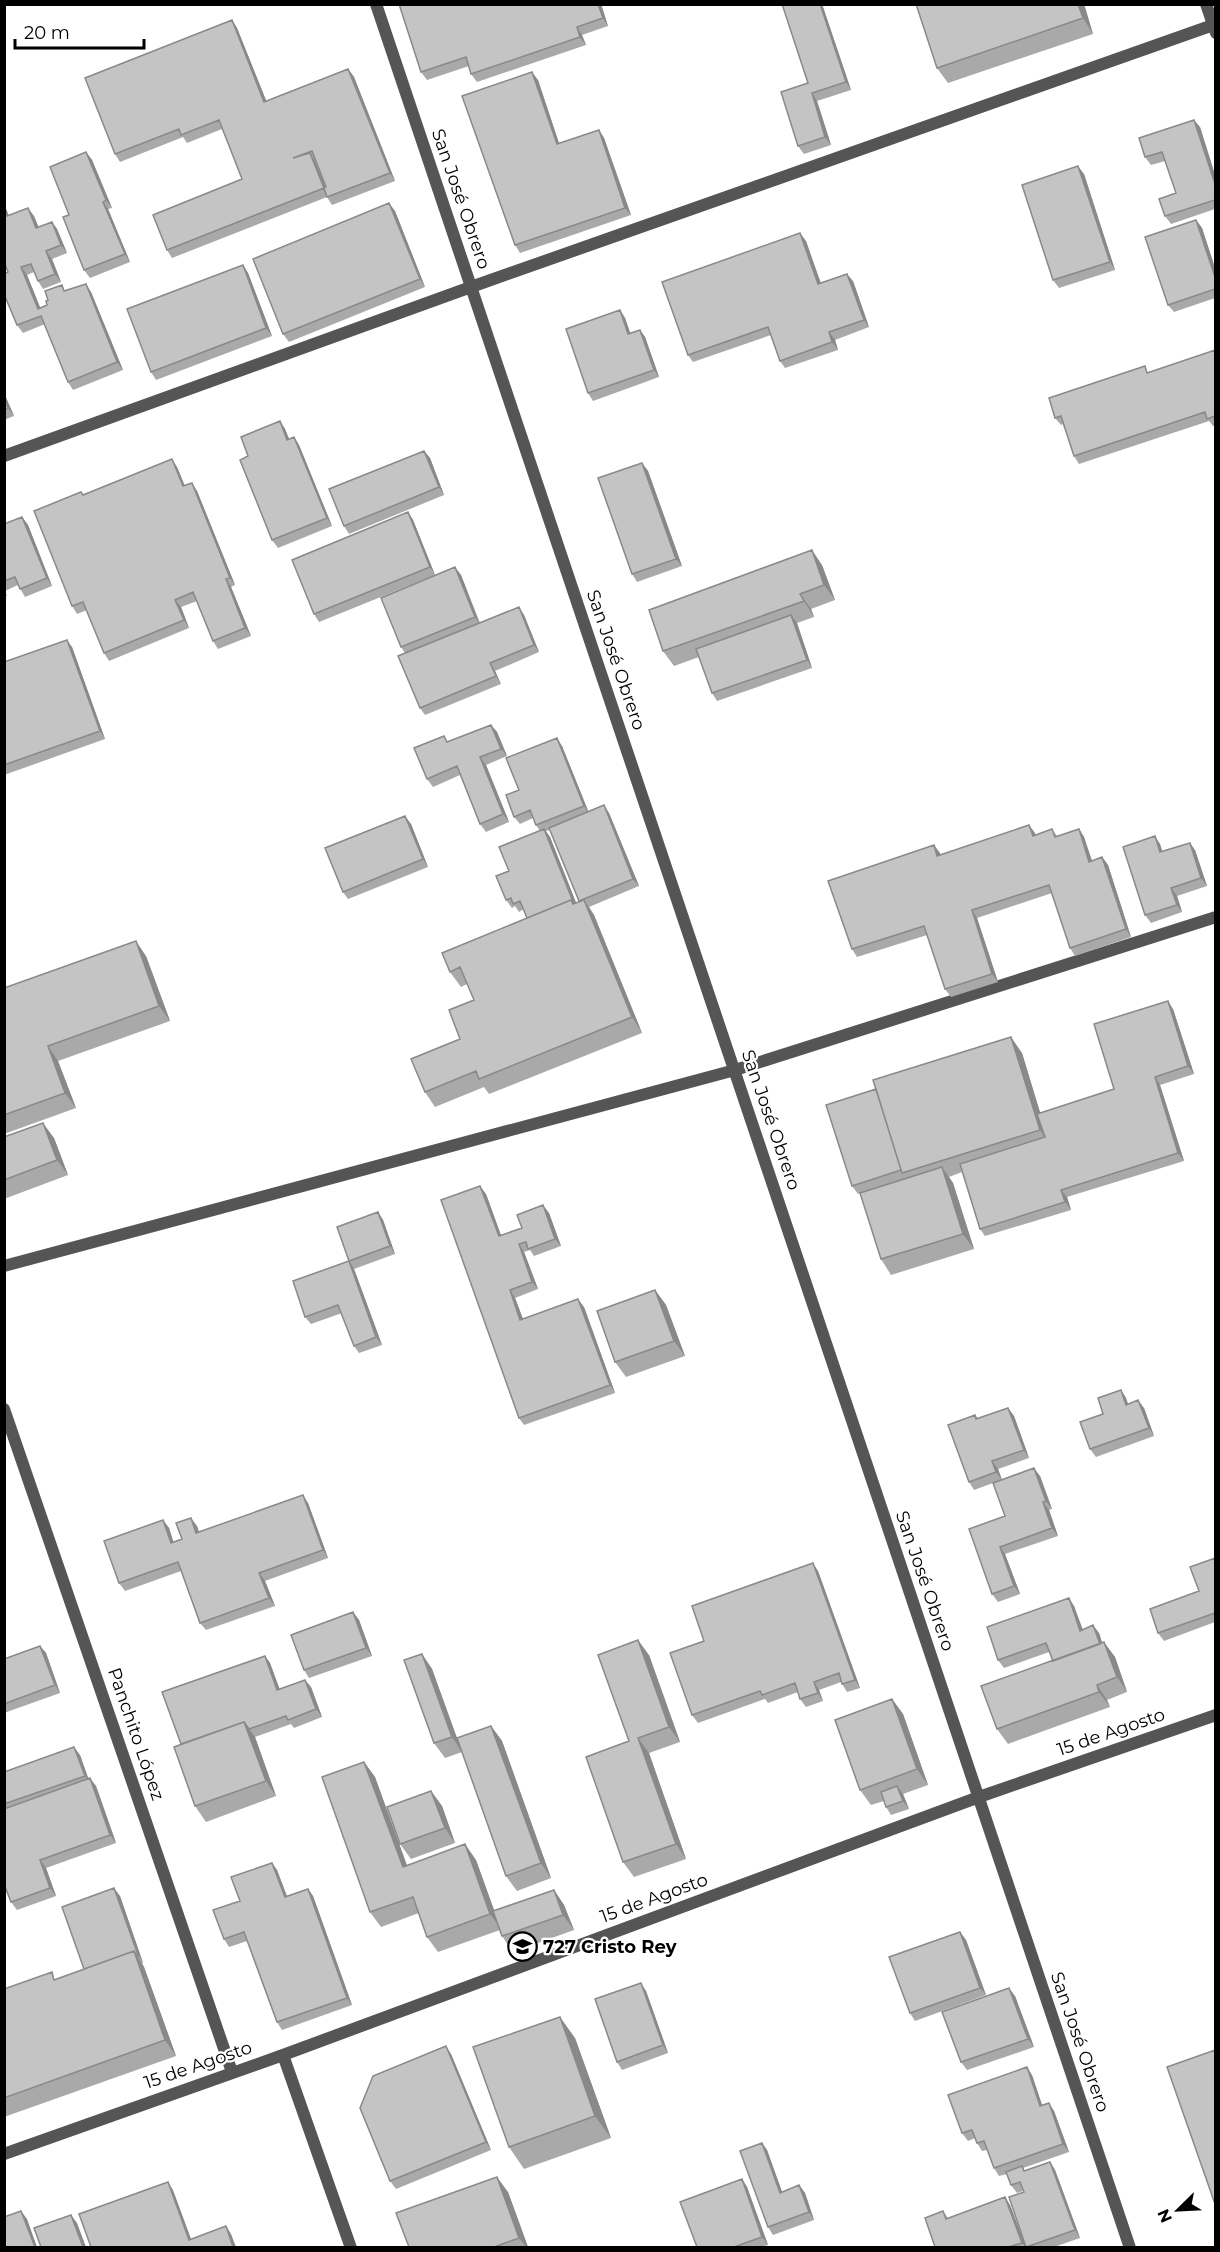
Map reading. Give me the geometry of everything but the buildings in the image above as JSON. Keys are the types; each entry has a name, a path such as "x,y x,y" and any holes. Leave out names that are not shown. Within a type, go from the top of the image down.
{"street":[{"name":"San José Obrero","path":"376,4 1130,2247"},
{"path":"4,456 471,286 1215,27 1206,4"},
{"path":"4,1266 735,1070 1215,917"},
{"name":"Panchito López","path":"4,1408 232,2072"},
{"name":"15 de Agosto","path":"4,2154 283,2055 979,1797 1215,1715"},
{"path":"283,2055 351,2247"}],"place":[{"name":"727 Cristo Rey","path":"522,1947"}]}
